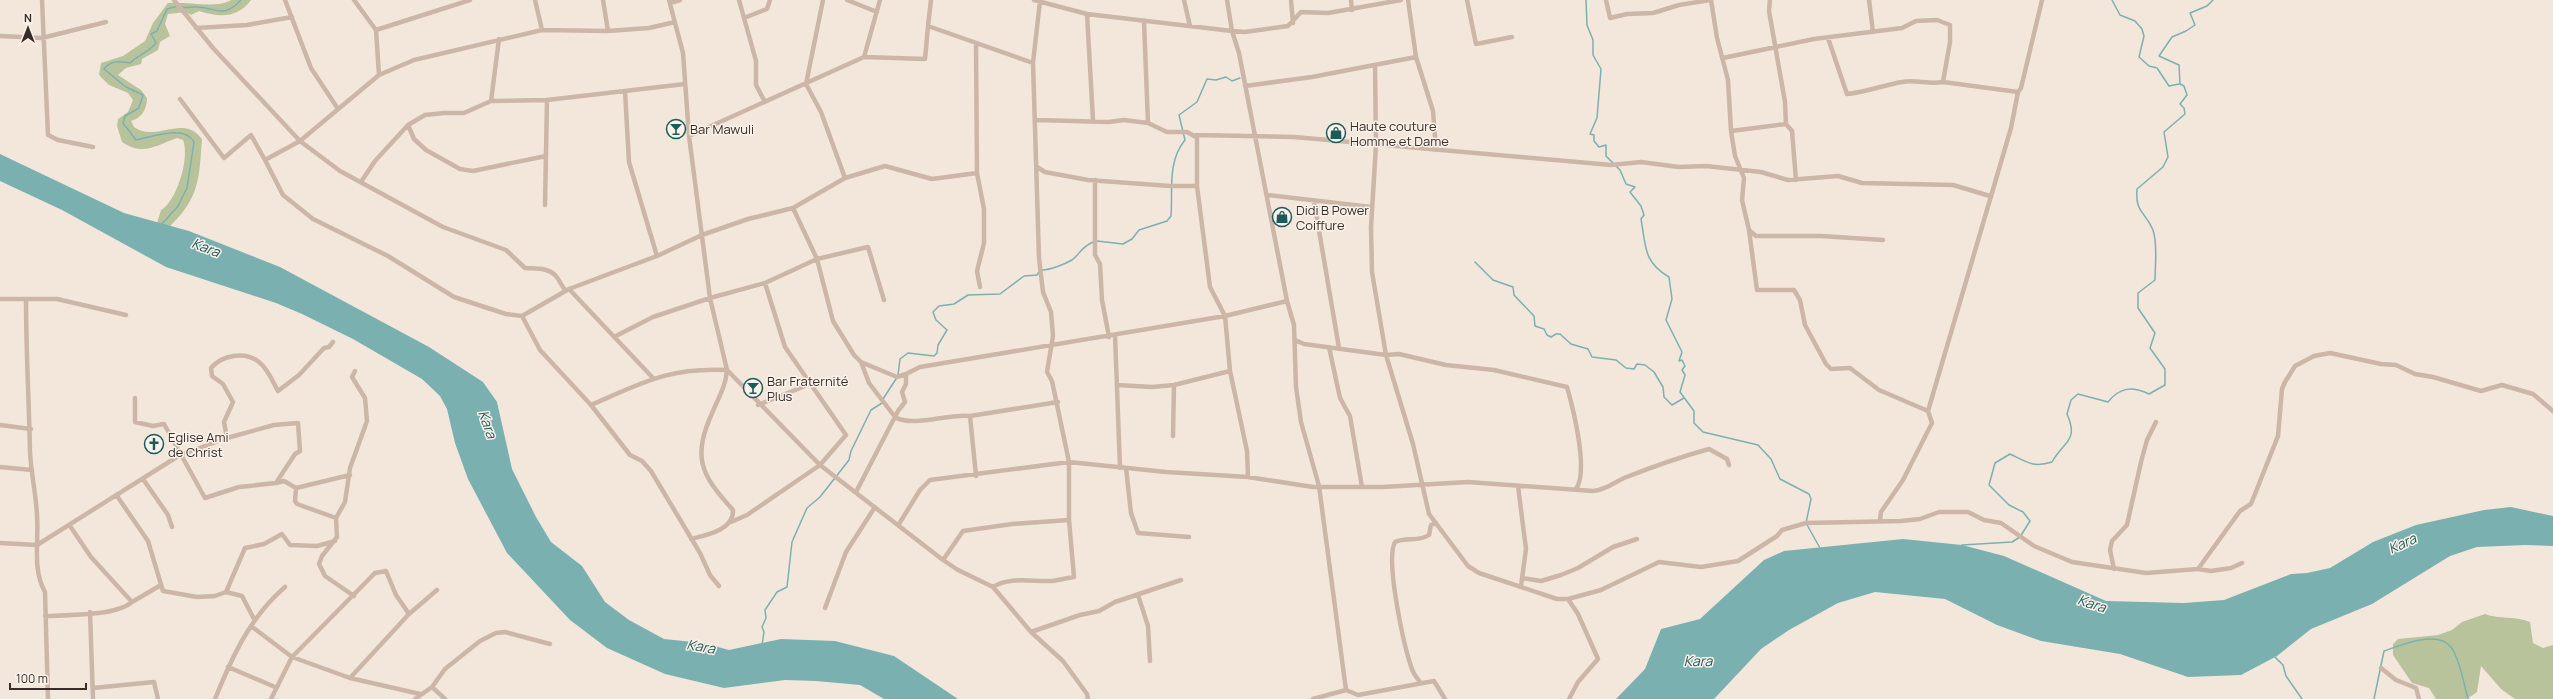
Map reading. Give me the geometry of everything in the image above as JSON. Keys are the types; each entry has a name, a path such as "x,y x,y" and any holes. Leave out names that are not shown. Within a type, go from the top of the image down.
{"street":[{"path":"42,0 42,38 48,135 58,140 93,147"},
{"path":"174,0 196,28 300,141 340,172 443,227 506,250 525,268 546,269 556,276 561,286 568,290 653,378"},
{"path":"285,0 311,68 338,109"},
{"path":"354,0 376,30 379,75"},
{"path":"376,30 470,0"},
{"path":"535,0 542,30"},
{"path":"603,0 608,31"},
{"path":"680,0 669,2 683,54 689,136 710,298 727,370 726,382 712,412 700,448 704,473 733,510 731,522"},
{"path":"740,0 756,61 756,85 765,102"},
{"path":"744,18 767,9 770,0"},
{"path":"823,0 806,84 821,112 845,178"},
{"path":"847,0 877,12"},
{"path":"864,57 880,0"},
{"path":"689,136 806,84 848,62 864,57 925,59 931,0"},
{"path":"993,587 1005,582 1030,579 1051,581 1074,577 1069,520 1069,462 1058,402 1052,380 1047,372 1052,346 1050,312 1043,292 1040,258 1033,63 1036,0 1087,14 1144,22 1232,31 1266,30 1288,26 1293,23 1301,12 1328,13 1402,0"},
{"path":"1184,0 1190,26"},
{"path":"1227,0 1232,31 1239,53 1287,301 1294,325 1296,387 1302,422 1319,486 1346,690"},
{"path":"1291,0 1293,23"},
{"path":"1351,0 1352,10"},
{"path":"1408,0 1416,57 1433,111 1436,150"},
{"path":"1467,0 1476,44 1512,37"},
{"path":"1606,0 1610,18 1627,14 1653,13 1679,5 1710,0 1717,38 1728,80 1731,132 1735,156 1744,178 1742,200 1749,230 1757,290 1794,290 1800,300 1805,325 1826,364 1831,369 1850,368 1879,390 1928,411"},
{"path":"1770,0 1769,10 1774,48 1785,102 1786,124 1792,132 1796,180"},
{"path":"1869,0 1873,32"},
{"path":"1880,520 1881,512 1903,480 1932,423 1928,411 2011,128 2018,92 2021,88 2042,0"},
{"path":"1087,14 1093,120"},
{"path":"196,28 247,25 292,17"},
{"path":"1723,58 1828,38 1902,28 1916,20 1937,20 1950,25 1950,42 1943,82"},
{"path":"0,36 42,38 106,22"},
{"path":"265,160 300,141 379,75 414,60 542,30 608,31 649,28 675,22"},
{"path":"1144,22 1148,123"},
{"path":"928,26 1033,63"},
{"path":"1828,38 1848,94 1862,93 1904,81 1931,85 1943,82 2018,92"},
{"path":"491,101 499,39"},
{"path":"976,43 977,173 984,209 984,243 977,271 980,288"},
{"path":"1245,86 1312,77 1416,57"},
{"path":"1375,65 1376,145 1371,207 1372,272 1386,355 1414,444 1426,505 1436,523 1468,566 1491,578 1557,599 1568,599 1601,590 1659,562 1701,567 1738,561 1788,526 1806,523 1920,519 1947,511 1968,512 1984,520 2001,523 2034,546 2072,562 2146,574 2198,569 2211,571 2231,568 2242,563"},
{"path":"361,182 375,161 408,125 425,116 444,112 464,113 491,101 547,100 685,84"},
{"path":"625,91 629,162 657,256"},
{"path":"180,99 224,158 251,135 283,195 313,219 388,256 454,297 506,314 522,316 568,290 657,256 702,235 748,219 793,208 845,178 885,166 932,179 977,173"},
{"path":"545,205 547,100"},
{"path":"1036,120 1093,120 1148,123 1167,132 1187,132 1194,136 1255,136 1611,165 1641,162 1679,167 1706,166 1740,170 1796,180 1838,176 1862,183 1948,185 1990,196"},
{"path":"1731,132 1786,124"},
{"path":"408,125 414,139 426,150 460,169 473,171 546,156"},
{"path":"1197,135 1197,186 1210,287 1225,316 1230,371 1246,451 1248,477"},
{"path":"1037,167 1045,172 1095,180 1170,186 1197,186"},
{"path":"1095,180 1095,255 1100,264 1102,300 1109,337"},
{"path":"1267,195 1371,207"},
{"path":"1314,201 1339,348"},
{"path":"793,208 817,259 833,321 854,355 861,362 897,377 934,363 1115,336 1225,316 1287,301"},
{"path":"1749,230 1756,236 1815,236 1883,240"},
{"path":"614,337 653,317 710,298 764,283 817,259 868,247 884,300"},
{"path":"691,539 708,535 747,515 820,465 846,435 785,347 764,283"},
{"path":"0,299 57,299 126,316"},
{"path":"26,300 26,362 31,428 32,470 37,515 36,558 41,585 45,592 48,699"},
{"path":"522,316 540,350 591,405 630,455 642,461 651,471 691,539 710,575 719,586"},
{"path":"1115,336 1120,468"},
{"path":"1295,340 1304,344 1386,355 1399,354 1446,365 1494,370 1567,387 1577,432 1580,463 1579,484 1576,490"},
{"path":"227,438 224,422 232,402 223,384 212,376 211,368 216,362 227,356 242,357 259,362 278,391 298,375 324,348 329,347 333,342"},
{"path":"1329,347 1340,398 1350,416 1362,486"},
{"path":"2198,569 2240,511 2251,504 2278,436 2282,389 2295,366 2314,356 2330,352 2381,364 2396,365 2415,374 2433,377 2481,391 2502,385 2533,394 2553,411"},
{"path":"861,362 869,383 895,417 899,420 922,420 960,414 970,416 1058,402"},
{"path":"591,405 653,378 691,369 727,370 758,405 832,476 899,524 943,560 993,587 1031,632 1063,661 1087,694 1088,699"},
{"path":"354,596 326,576 319,564 325,551 336,541 336,518 345,502 350,468 367,421 365,398 352,377 355,371"},
{"path":"1117,385 1152,387 1174,385 1230,371"},
{"path":"856,492 895,417 905,402 902,392 906,384 906,374"},
{"path":"758,405 810,384"},
{"path":"1173,436 1174,385"},
{"path":"135,398 135,422 153,426 164,424 205,498 239,487 284,481 296,488 350,475"},
{"path":"970,416 976,476"},
{"path":"2114,569 2110,550 2112,541 2127,526 2145,447 2156,422"},
{"path":"0,543 37,544 70,526 180,455 227,438 274,425 298,423 300,451 295,454 276,482"},
{"path":"0,425 31,428"},
{"path":"899,524 920,490 930,480 976,476 1069,462 1120,468 1248,477 1301,486 1362,486 1468,482 1603,491 1622,479 1709,449 1727,459 1729,465"},
{"path":"0,467 32,470"},
{"path":"1126,468 1131,513 1138,533 1189,538"},
{"path":"143,479 168,515 172,528"},
{"path":"1518,486 1526,549 1520,586"},
{"path":"296,488 295,501 297,504 336,518"},
{"path":"117,496 148,541 163,591 197,597 215,596 226,592 242,596 254,619"},
{"path":"825,608 846,552 875,507"},
{"path":"943,560 963,531 1012,524 1069,520"},
{"path":"1420,682 1412,670 1400,617 1392,567 1392,552 1395,542 1407,539 1424,539 1429,535 1431,525 1436,523"},
{"path":"70,526 91,557 132,602"},
{"path":"226,592 245,548 264,544 282,534 290,544 317,546 336,541"},
{"path":"1522,578 1541,581 1561,575 1578,568 1613,547 1637,539"},
{"path":"271,699 292,657 321,625 338,613 375,573 386,571 396,595 409,614"},
{"path":"1031,632 1080,615 1099,611 1115,602 1181,580"},
{"path":"45,616 107,612 125,608 132,602 161,585"},
{"path":"215,699 241,638 251,626 254,619 285,587"},
{"path":"350,678 409,614 437,590"},
{"path":"1138,595 1148,626 1150,661"},
{"path":"1568,599 1578,614 1598,659 1578,682 1570,699"},
{"path":"90,612 93,699"},
{"path":"251,626 292,657 350,678 420,694"},
{"path":"415,699 420,694 432,687 445,669 480,641 496,633 505,632 550,644"},
{"path":"228,667 276,687"},
{"path":"2381,668 2396,680 2416,688 2419,699"},
{"path":"1313,699 1346,690 1358,697 1420,682 1434,681 1445,699"},
{"path":"93,688 154,682 158,699"},
{"path":"432,687 445,699"}],"green space":[{"path":"231,0 251,0 240,11 227,15 199,11 191,15 186,12 168,14 165,24 170,36 160,42 158,50 142,59 141,64 126,68 118,75 141,90 147,98 146,106 141,115 135,120 131,121 134,127 142,131 151,132 186,128 195,132 202,139 200,165 196,187 187,206 169,227 157,223 161,210 172,198 181,178 185,157 183,140 177,138 143,149 129,146 122,142 117,126 118,119 128,112 133,100 128,93 109,85 99,75 101,63 123,56 145,41 153,23 168,3 218,4"},
{"path":"2485,614 2530,622 2533,643 2543,648 2553,645 2553,699 2515,699 2501,689 2481,666 2477,692 2467,699 2436,699 2429,688 2412,683 2393,655 2393,644 2398,639 2438,635 2452,630 2462,622"}],"water":[{"name":"Kara","path":"0,154 124,213 189,231 280,267 429,347 483,382 497,402 512,469 536,517 551,542 582,566 605,602 629,620 664,639 703,643 729,650 781,639 835,641 894,656 958,699 884,699 860,685 816,681 785,680 724,688 665,674 607,648 570,620 507,553 468,479 455,443 447,409 440,396 422,379 353,339 302,314 276,303 166,267 62,210 0,181"},
{"name":"Kara","path":"2511,507 2553,516 2553,546 2525,545 2477,547 2450,556 2372,604 2311,629 2277,656 2241,675 2188,677 2120,654 2041,641 1997,625 1945,599 1875,592 1838,603 1789,630 1761,649 1714,699 1616,699 1645,669 1661,629 1700,619 1764,560 1784,551 1903,539 1962,545 2004,556 2106,601 2184,603 2224,600 2291,574 2307,573 2330,568 2373,542 2416,525 2484,510"}],"waterway":[{"path":"182,7 196,7 224,11 235,6 241,0"},
{"path":"1586,0 1587,25 1593,40 1593,55 1601,69 1597,118 1590,134 1594,135 1594,141 1599,147 1606,145 1606,156 1620,170 1626,184 1635,187 1630,192 1641,206 1644,215 1641,219 1647,252 1654,265 1669,277 1672,299 1666,320 1682,352 1679,361 1682,360 1685,366 1682,370 1685,375 1680,392 1694,411 1694,423 1703,432 1758,445 1771,459 1780,479 1809,494 1811,499 1806,523 1820,548"},
{"path":"2112,0 2120,15 2135,21 2142,29 2144,36 2139,57 2149,66 2157,68 2169,86 2179,84"},
{"path":"1962,545 2012,542 2020,537 2030,521 2023,512 2009,505 1989,485 1995,463 2010,454 2026,462 2035,464 2052,462 2071,436 2070,423 2067,414 2071,400 2078,394 2108,402 2117,393 2127,389 2143,391 2149,394 2165,385 2165,369 2150,348 2155,333 2138,308 2138,293 2155,280 2156,248 2153,230 2139,208 2137,189 2163,167 2168,157 2164,132 2185,114 2184,108 2180,104 2187,95 2184,86 2180,84 2179,65 2159,56 2172,37 2195,25 2190,13 2207,6 2213,0"},
{"path":"161,225 178,206 187,188 194,142 190,137 176,133 168,133 136,140 123,123 125,116 139,108 143,95 126,87 104,69 109,64 116,62 130,63 150,49 156,43 151,34 157,31 167,9 178,6"},
{"path":"1097,241 1123,244 1132,239 1139,230 1167,221 1171,216 1173,167 1179,149 1185,140 1179,115 1197,102 1207,79 1216,80 1226,77 1232,81 1240,78"},
{"path":"1042,270 1049,269 1072,260 1085,246 1093,242"},
{"path":"1475,262 1493,280 1513,287 1514,295 1534,316 1535,326 1544,329 1547,335 1551,337 1556,334 1560,334 1571,344 1588,349 1592,357 1616,360 1626,368 1634,369 1637,364 1645,365 1654,372 1663,387 1664,397 1672,405 1684,398"},
{"path":"898,375 900,359 908,353 934,356 937,353 938,345 947,330 936,320 933,312 939,306 954,304 968,295 1000,294 1024,276 1037,275 1039,272"},
{"path":"883,399 896,379"},
{"path":"762,645 764,632 762,627 766,618 765,610 777,592 787,587 792,542 807,508 820,497 849,460 851,451 871,410 882,403"},
{"path":"2374,699 2384,651 2411,642 2431,639 2441,640 2454,652 2468,699"},
{"path":"2274,656 2283,665 2286,676 2302,699"}],"place":[{"name":"Bar Mawuli","path":"676,129"},
{"name":"Haute couture Homme et Dame","path":"1336,133"},
{"name":"Didi B Power Coiffure","path":"1282,217"},
{"name":"Bar Fraternité Plus","path":"753,388"},
{"name":"Eglise Ami de Christ","path":"154,444"}]}
